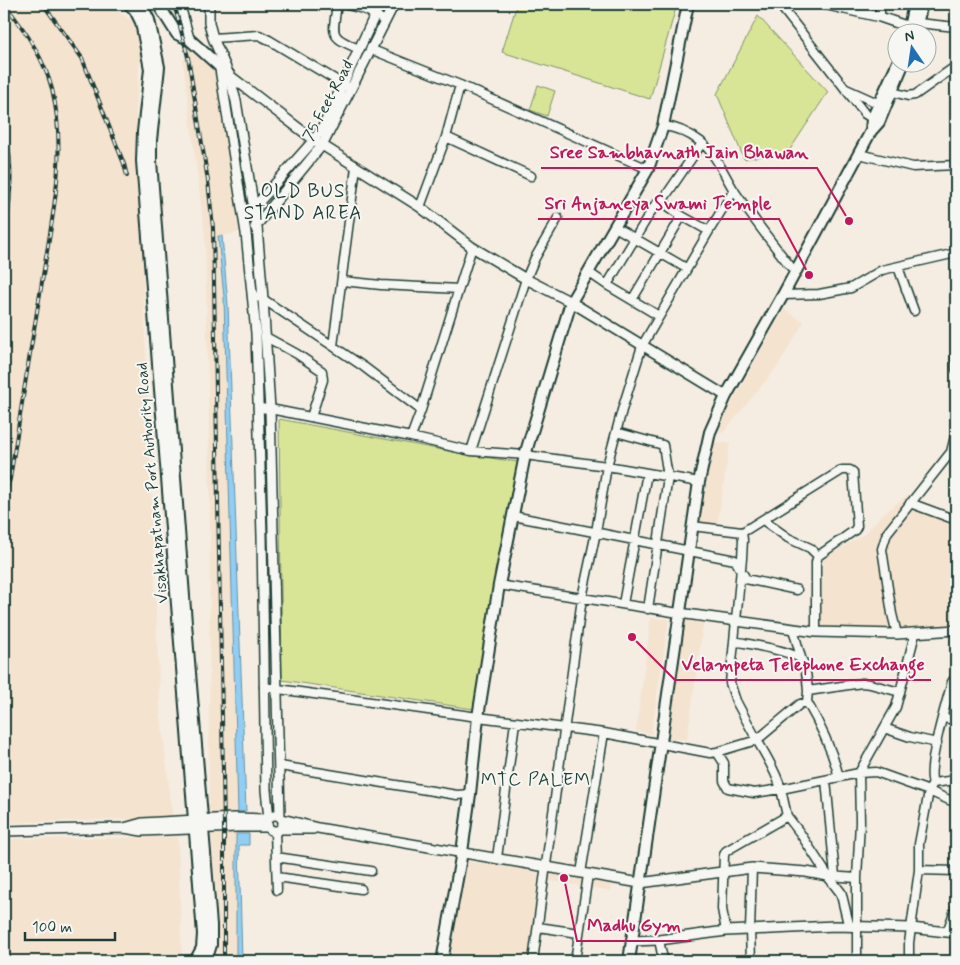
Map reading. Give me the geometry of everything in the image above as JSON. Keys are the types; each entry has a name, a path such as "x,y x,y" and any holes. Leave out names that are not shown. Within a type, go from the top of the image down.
{"main road":[{"name":"Visakhapatnam Port Authority Road","path":"129,4 135,10 141,22 150,69 143,132 142,161 181,667 212,936 206,961"},
{"name":"Visakhapatnam Port Authority Road","path":"141,4 149,20 159,67 151,140 151,161 188,649 199,825 203,934 202,948 195,961"},
{"path":"158,4 177,34 190,40 224,68"},
{"path":"442,961 462,852 478,718 499,585 524,455 571,302 648,169 663,126 688,4"},
{"path":"913,22 914,4"},
{"path":"915,22 922,4"},
{"path":"629,961 692,526 710,432 726,396 860,154 883,105 895,72"},
{"path":"883,105 893,92 900,72"}],"street":[{"path":"180,4 190,40"},
{"path":"209,4 213,38 236,101 254,209 266,337 270,408 280,766 275,823 277,890"},
{"path":"337,4 334,29 336,37 359,49"},
{"path":"343,4 361,8 375,14 385,22"},
{"name":"75 Feet Road","path":"246,234 256,226 323,144 347,87 359,49 380,4"},
{"name":"75 Feet Road","path":"243,217 254,209 314,140 370,49 394,4"},
{"path":"779,4 865,114 876,121"},
{"path":"823,4 880,17 893,22"},
{"path":"880,4 880,17"},
{"path":"938,28 956,27"},
{"path":"213,38 258,35 347,87"},
{"path":"370,49 460,85 648,169"},
{"path":"893,92 908,96 915,95 956,66"},
{"path":"224,68 246,234 256,334 266,790 275,823"},
{"path":"224,68 314,140 420,207 472,247 526,280 571,302 726,396"},
{"path":"420,207 446,137 460,85"},
{"path":"844,88 883,105"},
{"path":"663,126 674,127 702,142 717,159 734,190 762,230 795,272"},
{"path":"446,137 531,176"},
{"path":"607,285 655,205 661,201 702,142"},
{"path":"860,154 913,167 956,165"},
{"path":"333,346 356,166"},
{"path":"533,961 582,598 607,466 642,346 686,268 734,190"},
{"path":"661,201 709,232"},
{"path":"632,300 682,216"},
{"path":"471,451 526,280 535,258 558,218"},
{"path":"616,226 686,268"},
{"path":"411,437 472,247"},
{"path":"783,295 818,294 851,288 876,272 956,253"},
{"path":"898,266 914,311"},
{"path":"588,272 659,316"},
{"path":"342,281 382,286 459,289"},
{"path":"252,295 263,299 364,366 421,410"},
{"path":"266,337 297,354 322,371 323,380 311,417"},
{"path":"956,357 956,369"},
{"path":"258,408 270,408 471,451 524,455 607,466 699,482"},
{"path":"616,432 664,446 668,477 648,609"},
{"path":"898,634 892,614 882,549 887,533 951,452 956,432"},
{"path":"692,526 742,532 842,470 853,472 858,526 818,556 816,562 816,632"},
{"path":"623,604 647,473"},
{"path":"910,503 956,520"},
{"path":"512,516 735,560 746,579 797,590"},
{"path":"763,520 788,538 810,548 818,556"},
{"path":"742,532 743,540 731,688 736,701 778,777 787,816 831,876 844,899 853,926 858,961"},
{"path":"499,585 648,609 816,632 915,634 956,630"},
{"path":"793,629 808,691 807,702 825,734 835,759 839,777"},
{"path":"853,926 860,822 859,773 896,707 915,634"},
{"path":"734,642 764,646 802,660"},
{"path":"909,961 909,943 919,870 919,844 931,787 931,774 937,743 952,682 956,677"},
{"path":"808,691 862,683 900,692"},
{"path":"264,687 478,718 604,733 710,752 717,752 757,740 800,704 807,702"},
{"path":"943,718 956,720"},
{"path":"497,858 515,722"},
{"path":"884,728 910,737 937,743"},
{"path":"575,961 584,874 604,733"},
{"path":"717,752 724,764 724,781 728,788 754,793 859,773 876,772 931,787 956,803"},
{"path":"280,766 456,795 470,794"},
{"path":"826,780 831,876"},
{"path":"931,787 956,780"},
{"path":"726,931 722,909 724,855 726,851 787,816"},
{"path":"4,831 124,828 142,831 199,825 275,823 308,830 318,828 640,883 752,868 857,878"},
{"path":"276,857 371,871"},
{"path":"751,961 752,868"},
{"path":"919,870 956,871"},
{"path":"277,876 361,889"},
{"path":"631,941 660,940 726,931 853,926 911,928 952,933 956,907"},
{"path":"538,928 579,933"},
{"path":"660,940 665,961"}],"shaded area":[{"path":"4,4 107,4 135,23 141,49 136,106 160,709 173,818 4,823"},
{"path":"189,48 208,63 217,74 240,232 218,237 224,298 238,811 246,811 249,834 236,834 236,961 219,961 217,897 209,809 210,490 205,236 183,61"},
{"path":"784,309 804,322 777,367 724,432 719,433 724,417"},
{"path":"713,442 730,443 717,527 700,526"},
{"path":"908,495 915,510 956,526 956,625 890,629 820,627 823,559 866,533 880,516"},
{"path":"683,617 704,618 687,740 666,737"},
{"path":"651,618 669,619 651,734 636,731"},
{"path":"178,837 182,961 4,961 4,839"},
{"path":"466,861 526,869 538,874 528,961 450,961"},
{"path":"547,872 612,883 611,891 546,880"}],"green space":[{"path":"517,4 677,4 650,99 502,52"},
{"path":"758,16 828,92 789,151 744,159 717,94"},
{"path":"538,85 555,91 547,116 530,110"},
{"path":"279,419 469,455 518,462 473,709 282,680"}],"water":[{"path":"218,236 222,236 228,305 246,811 238,812 224,298"},
{"path":"236,834 249,834 249,845 239,845 242,961 236,961"}],"railway":[{"path":"4,4 19,23 39,55 52,89 57,114 58,164 53,214 10,479 4,497"},
{"path":"43,4 82,58 127,176"},
{"path":"174,4 188,57 208,181 213,228 224,827 224,961"},
{"path":"4,127 10,170 10,199 4,243"}],"place":[{"name":"Sree Sambhavnath Jain Bhawan","path":"849,221"},
{"name":"Sri Anjaneya Swami Temple","path":"809,275"},
{"name":"Velampeta Telephone Exchange","path":"632,637"},
{"name":"Madhu Gym","path":"564,878"}],"district":[{"name":"OLD BUS STAND AREA","path":"303,201"},
{"name":"MTC PALEM","path":"536,779"}]}
